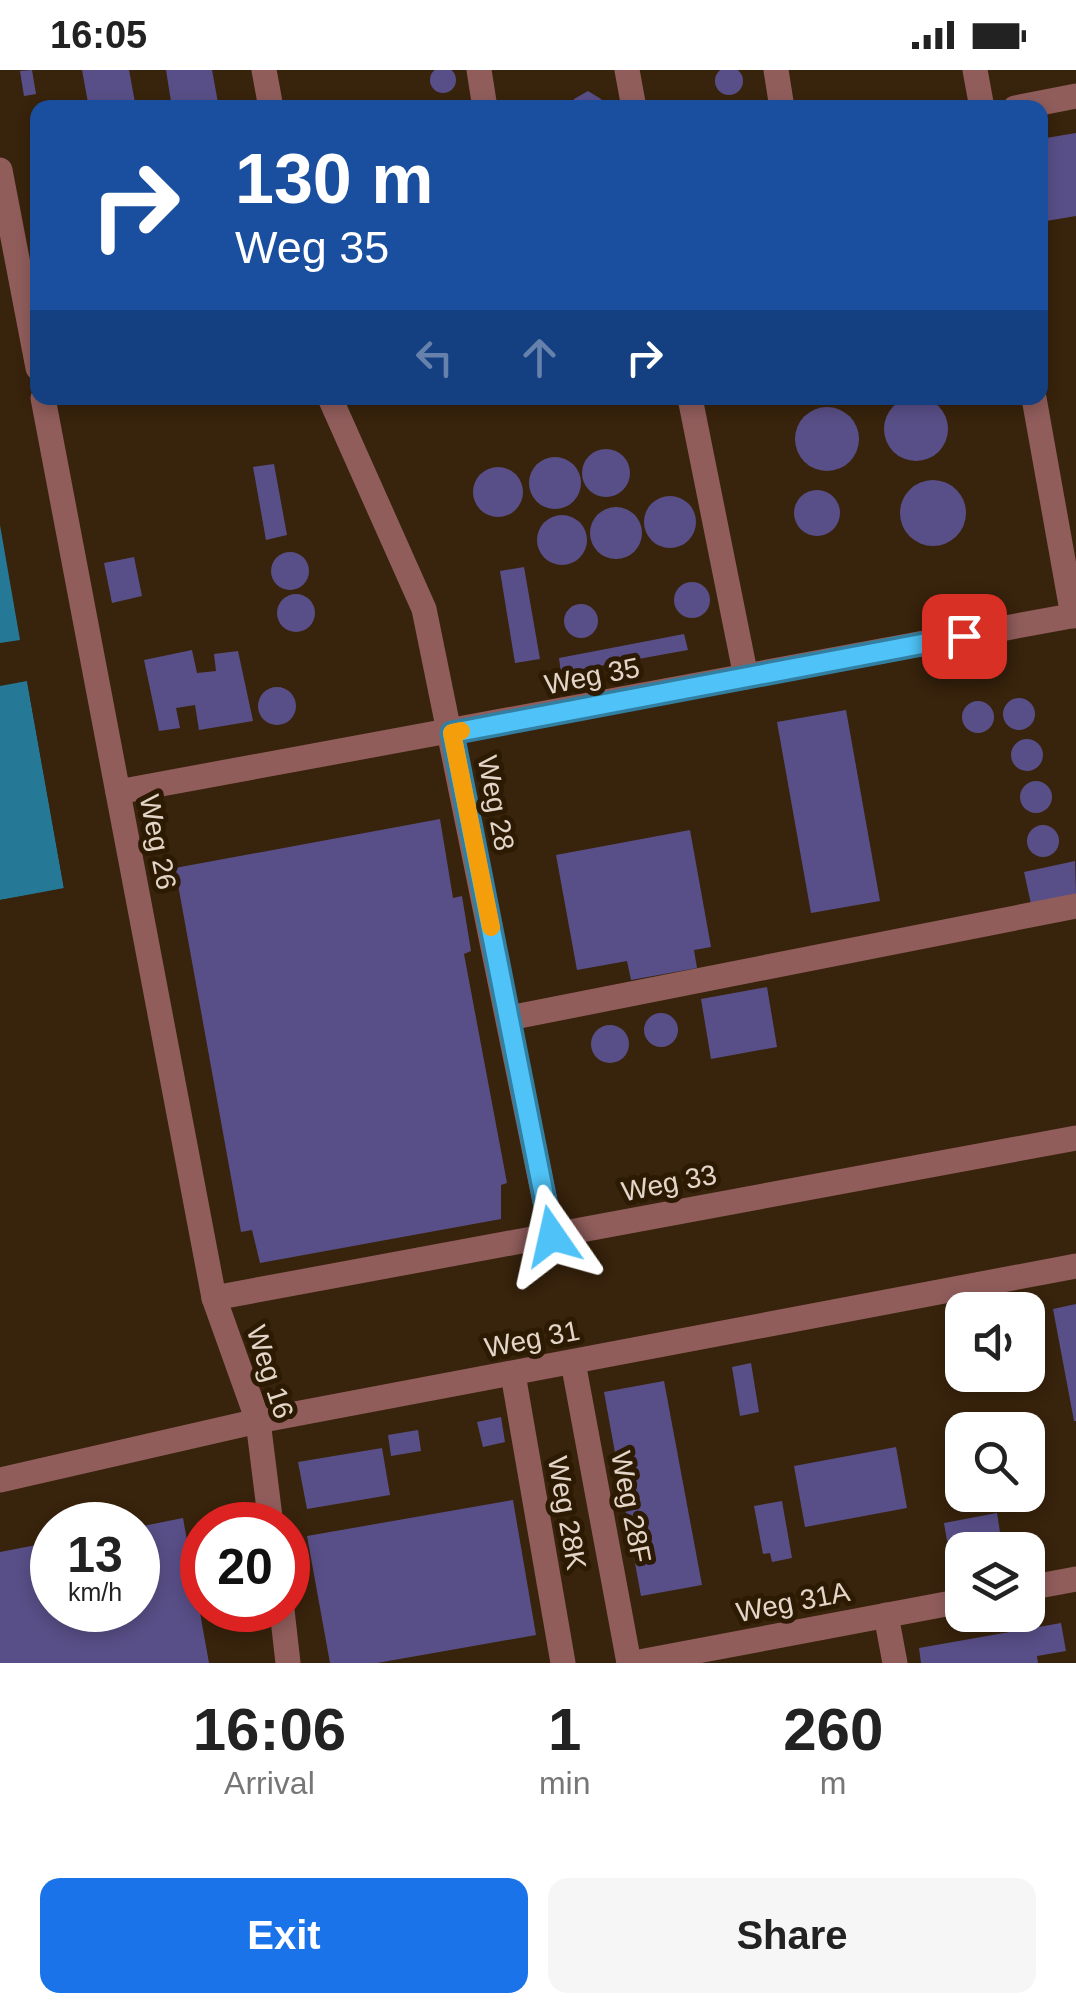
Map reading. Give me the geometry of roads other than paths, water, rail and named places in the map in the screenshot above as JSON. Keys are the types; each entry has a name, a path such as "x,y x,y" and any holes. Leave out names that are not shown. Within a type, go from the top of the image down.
{"lane":[{"path":"264,70 269,100"},
{"path":"478,70 484,100"},
{"path":"628,70 633,100"},
{"path":"776,70 781,100"},
{"path":"975,70 981,100"},
{"path":"1048,102 1076,96"},
{"path":"0,170 30,290"},
{"name":"Weg 26","path":"44,405 214,1298"},
{"name":"Weg 28","path":"333,405 424,609 552,1236"},
{"path":"691,405 746,677"},
{"path":"1035,405 1074,616"},
{"name":"Weg 35","path":"118,792 1074,616"},
{"path":"509,1018 1076,906"},
{"name":"Weg 33","path":"214,1298 1076,1138"},
{"name":"Weg 31","path":"0,1480 258,1421 1076,1266"},
{"name":"Weg 16","path":"214,1298 258,1421 268,1502"},
{"name":"Weg 28F","path":"573,1362 632,1663"},
{"name":"Weg 28K","path":"512,1374 562,1663"},
{"path":"1045,1585 1076,1579"},
{"name":"Weg 31A","path":"632,1663 945,1603"},
{"path":"886,1615 895,1663"},
{"path":"284,1632 288,1663"}],"water":[{"path":"0,525 20,640 0,643"},
{"path":"27,681 64,889 0,900 0,686"}]}
